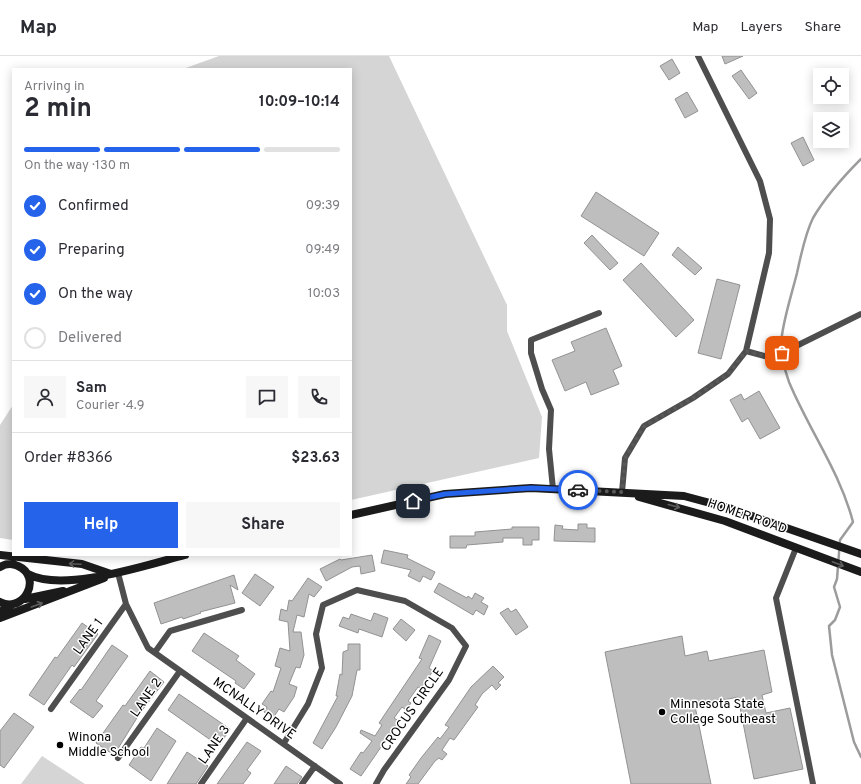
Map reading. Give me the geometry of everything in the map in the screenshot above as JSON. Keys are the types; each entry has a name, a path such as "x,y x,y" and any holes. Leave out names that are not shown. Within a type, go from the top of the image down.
{"street":[{"path":"622,492 625,458 644,426 693,398 728,374 746,351 769,253 770,219 760,181 698,56"},
{"path":"553,489 549,449 551,410 540,382 532,353 531,340 599,313"},
{"path":"746,351 772,358 861,314"},
{"name":"HOMER ROAD","path":"352,515 445,494 531,488 684,496 729,508 861,554"},
{"name":"HOMER ROAD","path":"622,492 726,521 861,572"},
{"path":"796,548 776,598 813,784"},
{"path":"0,555 82,564 115,574"},
{"path":"0,618 59,597 115,574 181,556"},
{"path":"0,561 20,567 28,574 43,580 54,581 115,574"},
{"path":"0,567 9,564"},
{"path":"25,599 30,587 28,574"},
{"path":"115,574 126,604"},
{"path":"0,612 25,599 84,586"},
{"name":"CROCUS CIRCLE","path":"284,743 308,704 322,668 316,634 323,605 357,590 405,601 452,628 466,646 449,680 384,770 376,784"},
{"path":"0,602 8,605 14,604"},
{"name":"MCNALLY DRIVE","path":"126,604 148,648 340,784"},
{"name":"LANE 1","path":"51,709 126,604"},
{"path":"155,652 170,630 242,610"},
{"name":"LANE 2","path":"118,758 180,670"},
{"name":"LANE 3","path":"201,784 247,718"},
{"path":"302,784 315,766"}],"shaded area":[{"path":"219,56 389,56 507,305 507,331 542,417 539,458 352,500 352,68 186,68"},
{"path":"12,407 12,540 0,538 0,425"},
{"path":"42,756 85,784 21,784"}],"building":[{"path":"722,56 743,56 725,64"},
{"path":"672,59 680,73 669,80 660,66"},
{"path":"741,70 757,93 749,99 732,76"},
{"path":"687,92 698,111 685,118 675,99"},
{"path":"803,137 814,160 803,166 791,143"},
{"path":"596,192 659,233 644,256 581,216"},
{"path":"592,235 618,263 610,270 584,243"},
{"path":"678,247 702,268 695,275 672,255"},
{"path":"641,263 694,320 676,337 623,280"},
{"path":"717,279 740,285 721,359 698,353"},
{"path":"606,328 622,366 613,370 619,384 591,395 586,382 565,391 552,360 575,351 571,342"},
{"path":"759,391 780,428 760,439 748,418 742,422 730,400 741,394 744,400"},
{"path":"578,524 587,524 587,528 595,528 595,542 554,541 555,525 563,526 562,529 578,530"},
{"path":"512,527 539,527 539,540 532,540 532,545 523,545 523,538 503,538 503,542 467,545 466,548 450,548 450,536 475,536 475,532 512,529"},
{"path":"384,550 408,555 407,558 435,572 431,580 423,576 420,582 408,576 411,570 381,563"},
{"path":"372,555 375,571 361,574 360,566 352,567 326,581 320,569 340,559"},
{"path":"255,574 274,587 260,606 242,593"},
{"path":"234,575 238,590 230,585 235,603 161,624 154,603"},
{"path":"308,578 322,587 314,597 309,594 304,617 297,615 293,632 301,632 304,655 300,668 296,667 289,684 297,687 294,697 284,712 279,709 273,718 264,712 267,707 262,704 271,691 273,692 281,668 275,666 280,648 290,651 288,622 279,620 281,609 287,611 289,600 292,601"},
{"path":"439,583 467,598 468,596 472,599 475,593 484,598 481,602 488,606 484,615 476,610 473,615 434,592"},
{"path":"508,608 511,612 516,609 528,627 516,635 500,613"},
{"path":"374,613 388,618 382,637 359,629 358,633 339,626 343,617 349,619 351,614 371,621"},
{"path":"401,619 415,630 406,641 393,629"},
{"path":"82,623 98,634 74,667 72,665 44,705 29,695 55,657 57,658"},
{"path":"204,633 239,656 236,660 255,674 244,689 235,683 236,681 192,651"},
{"path":"429,635 441,641 429,668 433,671 421,688 418,687 408,701 411,703 406,710 402,707 394,718 399,721 361,776 350,769 361,752 363,753 372,741 360,733 361,730 375,736 382,725 379,723 422,659 419,658"},
{"path":"682,636 685,656 707,651 709,661 764,650 772,692 762,695 766,713 790,708 803,769 754,779 738,697 695,706 711,784 631,784 605,652"},
{"path":"348,644 360,644 360,670 357,670 352,696 336,727 322,749 313,743 338,696 336,696 340,674 342,675 343,652 348,650"},
{"path":"112,645 128,656 96,701 103,706 93,718 70,702 80,689 81,690"},
{"path":"493,666 504,677 498,683 501,685 496,690 492,685 482,694 475,705 478,707 454,740 450,738 442,750 447,754 442,760 439,758 435,761 418,784 406,784 411,777 409,775 421,758 438,737 440,739 449,727 445,725 471,687"},
{"path":"150,671 164,682 140,713 114,755 96,743 123,705 125,706"},
{"path":"179,694 230,729 219,746 168,710"},
{"path":"14,713 34,727 4,768 0,765 0,731"},
{"path":"157,728 176,741 151,781 129,765 141,747 144,748"},
{"path":"247,742 261,751 247,770 251,773 243,784 217,784"},
{"path":"187,752 208,766 196,784 167,784"},
{"path":"286,766 302,777 297,784 274,784"}],"waterway":[{"path":"861,159 829,194 810,224 783,327 782,340 783,358 789,382 832,468 853,522 840,540 837,579 834,587 840,607 835,620 829,626 832,655 854,742 861,757"}],"way so far":[{"path":"578,490 622,492 625,458 644,426 693,398 728,374 746,351 772,358 782,353"}],"place":[{"name":"Minnesota State College Southeast","path":"662,712"},
{"name":"Winona Middle School","path":"60,745"}],"route":[{"path":"413,501 445,494 531,488 578,490"}]}
